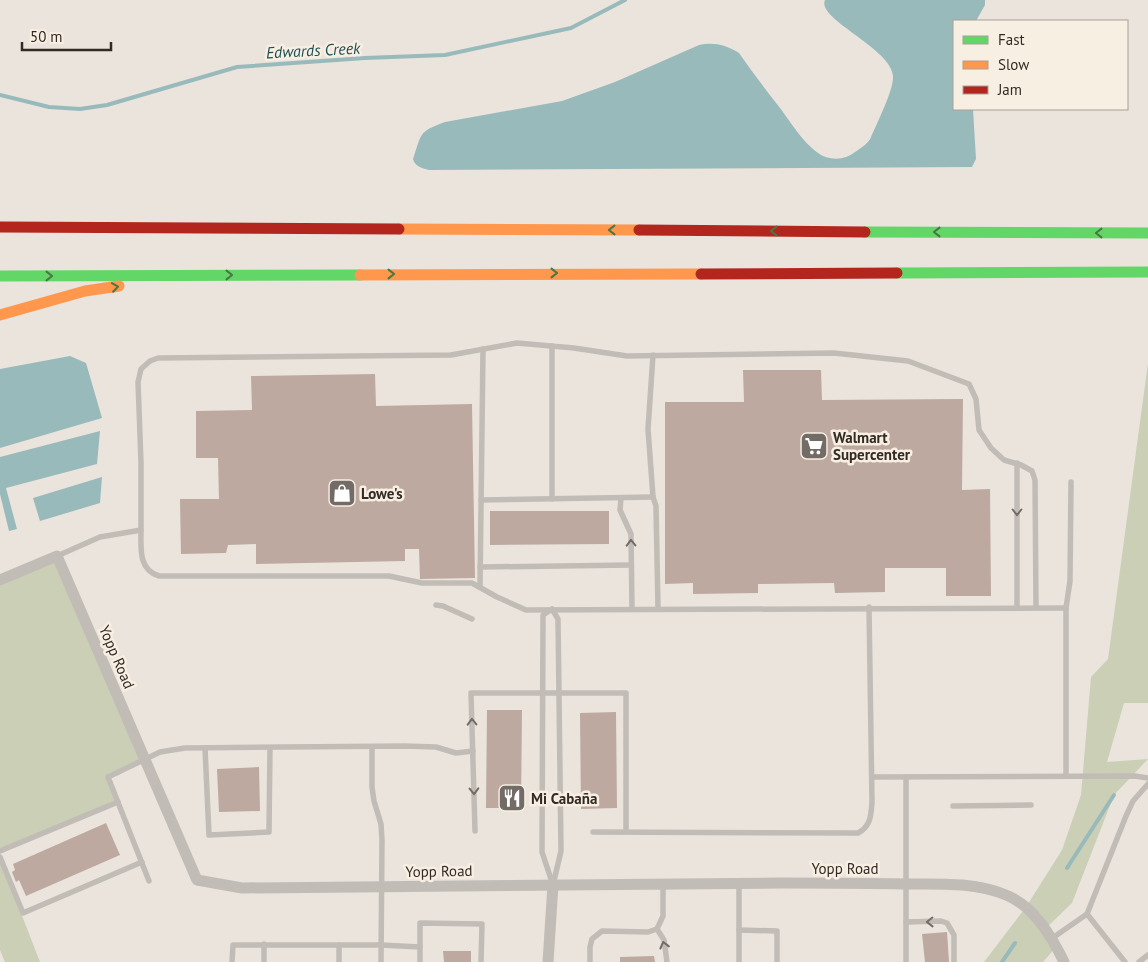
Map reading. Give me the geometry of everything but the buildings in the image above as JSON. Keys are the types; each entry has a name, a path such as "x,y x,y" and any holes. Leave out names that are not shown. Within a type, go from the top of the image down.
{"highway":[{"path":"0,226 1148,233"},
{"path":"0,276 1148,272"},
{"path":"0,315 85,291 203,275"}],"street":[{"path":"0,580 58,556"},
{"name":"Yopp Road","path":"58,556 197,880 242,888 739,883 906,884 983,887 1008,896 1026,907 1051,939 1064,962"},
{"path":"548,962 553,885"}],"lane":[{"path":"1036,608 1036,480 1032,471 1016,463 1004,460 991,448 979,430 976,399 969,384 908,361 834,353 627,356 552,346 517,344 451,355 329,358 158,358 150,361 142,369 138,382 142,558 144,564 155,576 389,576 412,582 462,582 472,583 526,610 869,607 1017,607 1036,608 1066,608"},
{"path":"552,346 552,499"},
{"path":"480,587 483,349"},
{"path":"654,355 648,429 653,497 656,506 658,609"},
{"path":"1016,463 1017,607"},
{"path":"1066,776 1066,608 1070,581 1072,482"},
{"path":"481,500 653,497"},
{"path":"621,498 620,510 631,534 632,609"},
{"path":"58,556 100,536 140,530"},
{"path":"480,567 631,565"},
{"path":"436,605 443,606 472,619"},
{"path":"594,832 858,833 868,826 872,777 869,607"},
{"path":"552,609 543,615 542,852 553,885"},
{"path":"552,609 558,619 561,851 553,885"},
{"path":"475,831 471,693 626,693 626,831"},
{"path":"149,881 108,777 160,752 185,748 372,747 436,747 456,753 473,751"},
{"path":"372,747 372,786 374,801 381,824 381,962"},
{"path":"204,748 209,834 269,832 270,748"},
{"path":"872,777 1135,776 1148,778"},
{"path":"906,777 906,962"},
{"path":"1051,939 1087,914 1133,801 1148,784"},
{"path":"0,851 118,802"},
{"path":"953,806 1031,805"},
{"path":"0,857 23,913 142,862"},
{"path":"739,883 739,962"},
{"path":"590,962 592,939 602,932 648,932 657,929 663,916 664,884"},
{"path":"1087,914 1125,962"},
{"path":"906,922 941,921 947,923 954,935 954,962"},
{"path":"420,962 420,923 482,924 481,962"},
{"path":"657,929 664,940 667,962"},
{"path":"739,930 777,931 778,962"},
{"path":"264,944 264,962"},
{"path":"232,962 233,945 381,945 420,947"},
{"path":"339,945 339,962"},
{"path":"1139,962 1148,955"}],"green space":[{"path":"1148,363 1148,703 1124,703 1107,762 1148,759 1114,795 1072,903 1045,929 1057,946 1043,962 984,962 1026,907 1062,850 1081,795 1091,677 1108,659"},
{"path":"57,556 145,759 108,777 118,802 0,851 0,580"},
{"path":"0,859 40,962 5,962 0,950"}],"water":[{"path":"825,0 985,0 985,5 977,20 953,20 953,110 973,110 976,159 972,167 429,170 419,166 413,159 422,134 436,125 562,101 615,82 699,45 710,44 725,46 739,53 799,134 816,152 832,158 848,156 870,139 888,97 893,76 889,65 880,55 842,25 825,8"},
{"path":"70,356 86,363 102,418 0,448 0,369"},
{"path":"100,431 97,464 6,488 17,529 9,531 0,494 0,457"},
{"path":"102,477 100,503 40,521 33,498"}],"waterway":[{"name":"Edwards Creek","path":"0,95 49,107 80,109 107,105 237,67 365,58 445,55 571,28 625,0"},
{"path":"1067,868 1114,795"},
{"path":"1002,962 1015,943"}],"traffic: fast":[{"path":"865,232 1148,233"},
{"path":"897,273 1148,272"},
{"path":"0,276 360,275"}],"traffic: slow":[{"path":"399,229 639,230"},
{"path":"360,275 701,274"},
{"path":"0,315 85,291 119,286"}],"traffic: jam":[{"path":"0,227 399,229"},
{"path":"639,230 865,232"},
{"path":"701,274 897,273"}],"place":[{"name":"Walmart Supercenter","path":"814,446"},
{"name":"Lowe's","path":"342,493"},
{"name":"Mi Cabaña","path":"512,798"}]}
